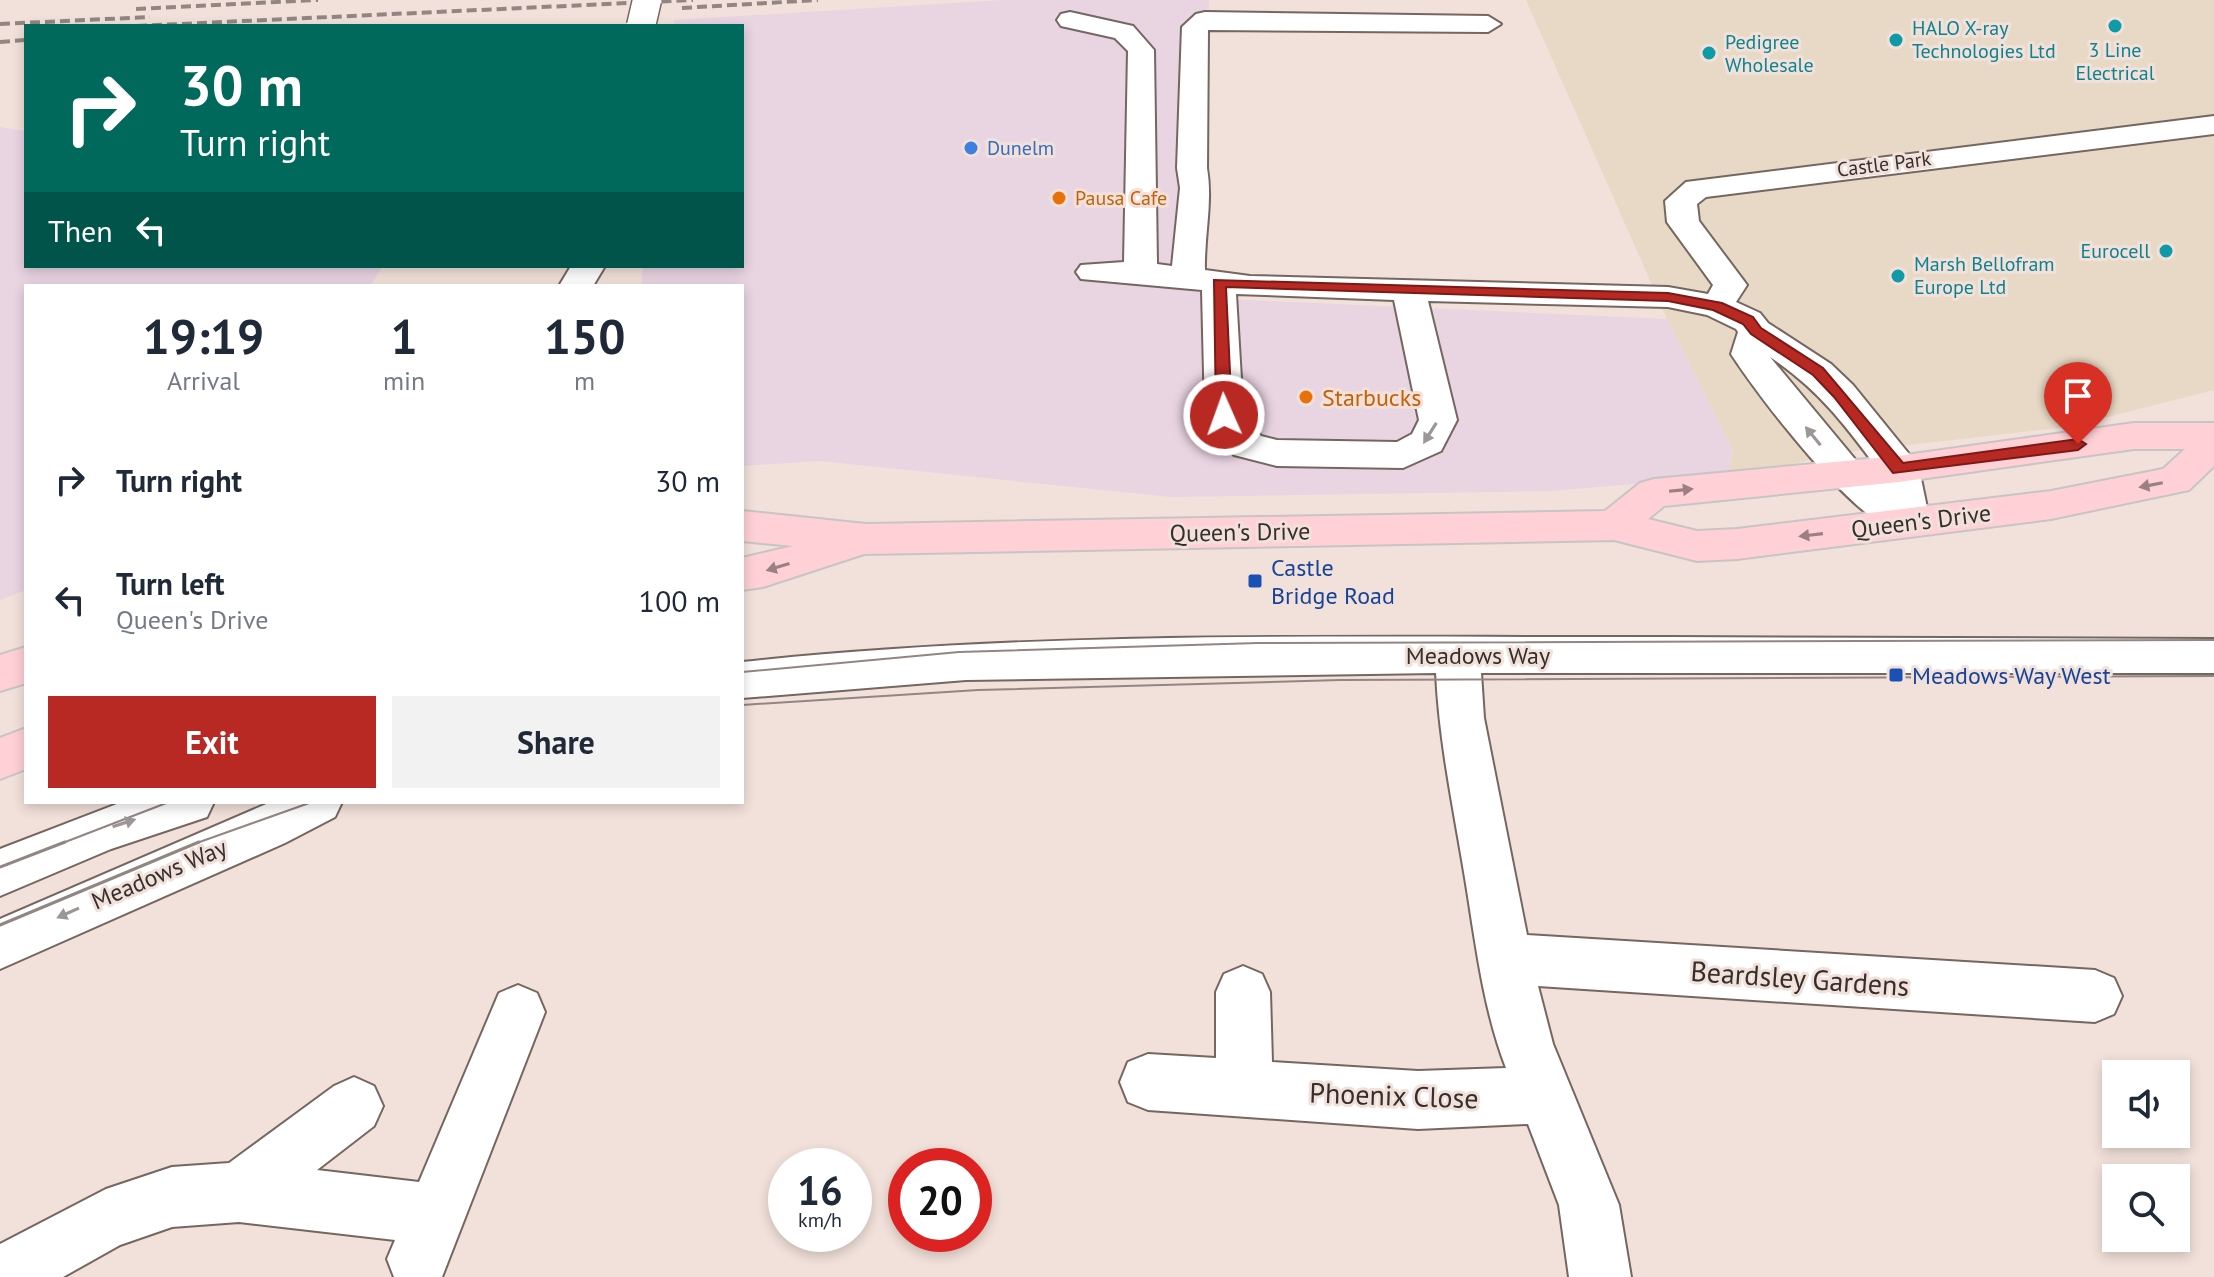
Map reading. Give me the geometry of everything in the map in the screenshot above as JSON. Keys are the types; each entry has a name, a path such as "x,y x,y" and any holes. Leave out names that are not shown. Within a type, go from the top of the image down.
{"main road":[{"path":"1614,525 1654,493 1899,469 2134,436 2214,436"},
{"name":"Queen's Drive","path":"744,526 866,539 1614,525 1697,546 2051,505 2175,480 2214,444"},
{"name":"Queen's Drive","path":"744,574 763,571 866,539"},
{"path":"0,673 24,666"},
{"path":"0,759 24,749"}],"street":[{"path":"641,24 647,0"},
{"path":"1070,20 1124,32 1141,50 1140,272"},
{"path":"1409,292 1438,420 1427,442 1403,455 1277,453 1248,446 1224,415 1204,281 1188,240 1195,188 1195,27 1198,23 1234,20 1488,24"},
{"name":"Castle Park","path":"1717,306 1730,285 1683,222 1681,201 1697,189 2214,125"},
{"path":"1093,272 1140,272 1204,281 1409,292 1668,297 1717,306 1748,321 1756,331 1818,372 1840,393 1899,469 1910,522"},
{"path":"1756,331 1749,354 1845,474 1910,522"},
{"path":"1457,655 1461,718 1505,959 1525,1044 1589,1205 1600,1277"},
{"name":"Meadows Way","path":"744,680 806,672 1187,656 2214,656"},
{"path":"0,873 99,831 184,804"},
{"name":"Meadows Way","path":"0,944 267,828 314,804"},
{"name":"Beardsley Gardens","path":"1505,959 2095,996"},
{"path":"1243,992 1244,1089"},
{"path":"2,1277 106,1219 172,1197 239,1192 368,1207 428,1236 518,1012"},
{"name":"Phoenix Close","path":"1148,1082 1418,1100 1545,1095"},
{"path":"239,1192 354,1106"}],"shaded area":[{"path":"1002,0 1209,0 1203,298 1667,319 1732,449 1729,476 1551,491 1171,497 819,461 744,466 744,284 641,284 643,268 744,268 744,24 674,24 674,20"},
{"path":"1526,0 2214,0 2214,390 2068,427 1857,451 1729,476 1732,449 1667,319"},
{"path":"0,127 24,131 24,268 382,268 371,284 24,284 24,591 0,600"}],"tram line":[{"path":"744,672 959,652 1258,643 2214,640"},
{"path":"744,705 978,690 1340,680 2214,676"},
{"path":"60,844 164,804"},
{"path":"195,844 306,804"},
{"path":"0,867 65,842"},
{"path":"0,925 195,844"}],"railway":[{"path":"136,9 318,0"},
{"path":"180,24 693,0"},
{"path":"682,8 818,0"},
{"path":"0,24 150,17"},
{"path":"0,42 24,40"}],"place":[{"name":"3 Line Electrical","path":"2115,26"},
{"name":"HALO X-ray Technologies Ltd","path":"1896,40"},
{"name":"Pedigree Wholesale","path":"1709,53"},
{"name":"Dunelm","path":"971,148"},
{"name":"Pausa Cafe","path":"1059,198"},
{"name":"Eurocell","path":"2166,251"},
{"name":"Marsh Bellofram Europe Ltd","path":"1898,276"},
{"name":"Starbucks","path":"1306,397"},
{"name":"Castle Bridge Road","path":"1255,581"},
{"name":"Meadows Way West","path":"1896,675"}],"route":[{"path":"1224,415 1219,283 1409,292 1668,297 1717,306 1748,321 1756,331 1818,372 1840,393 1899,469 2078,444"}]}
